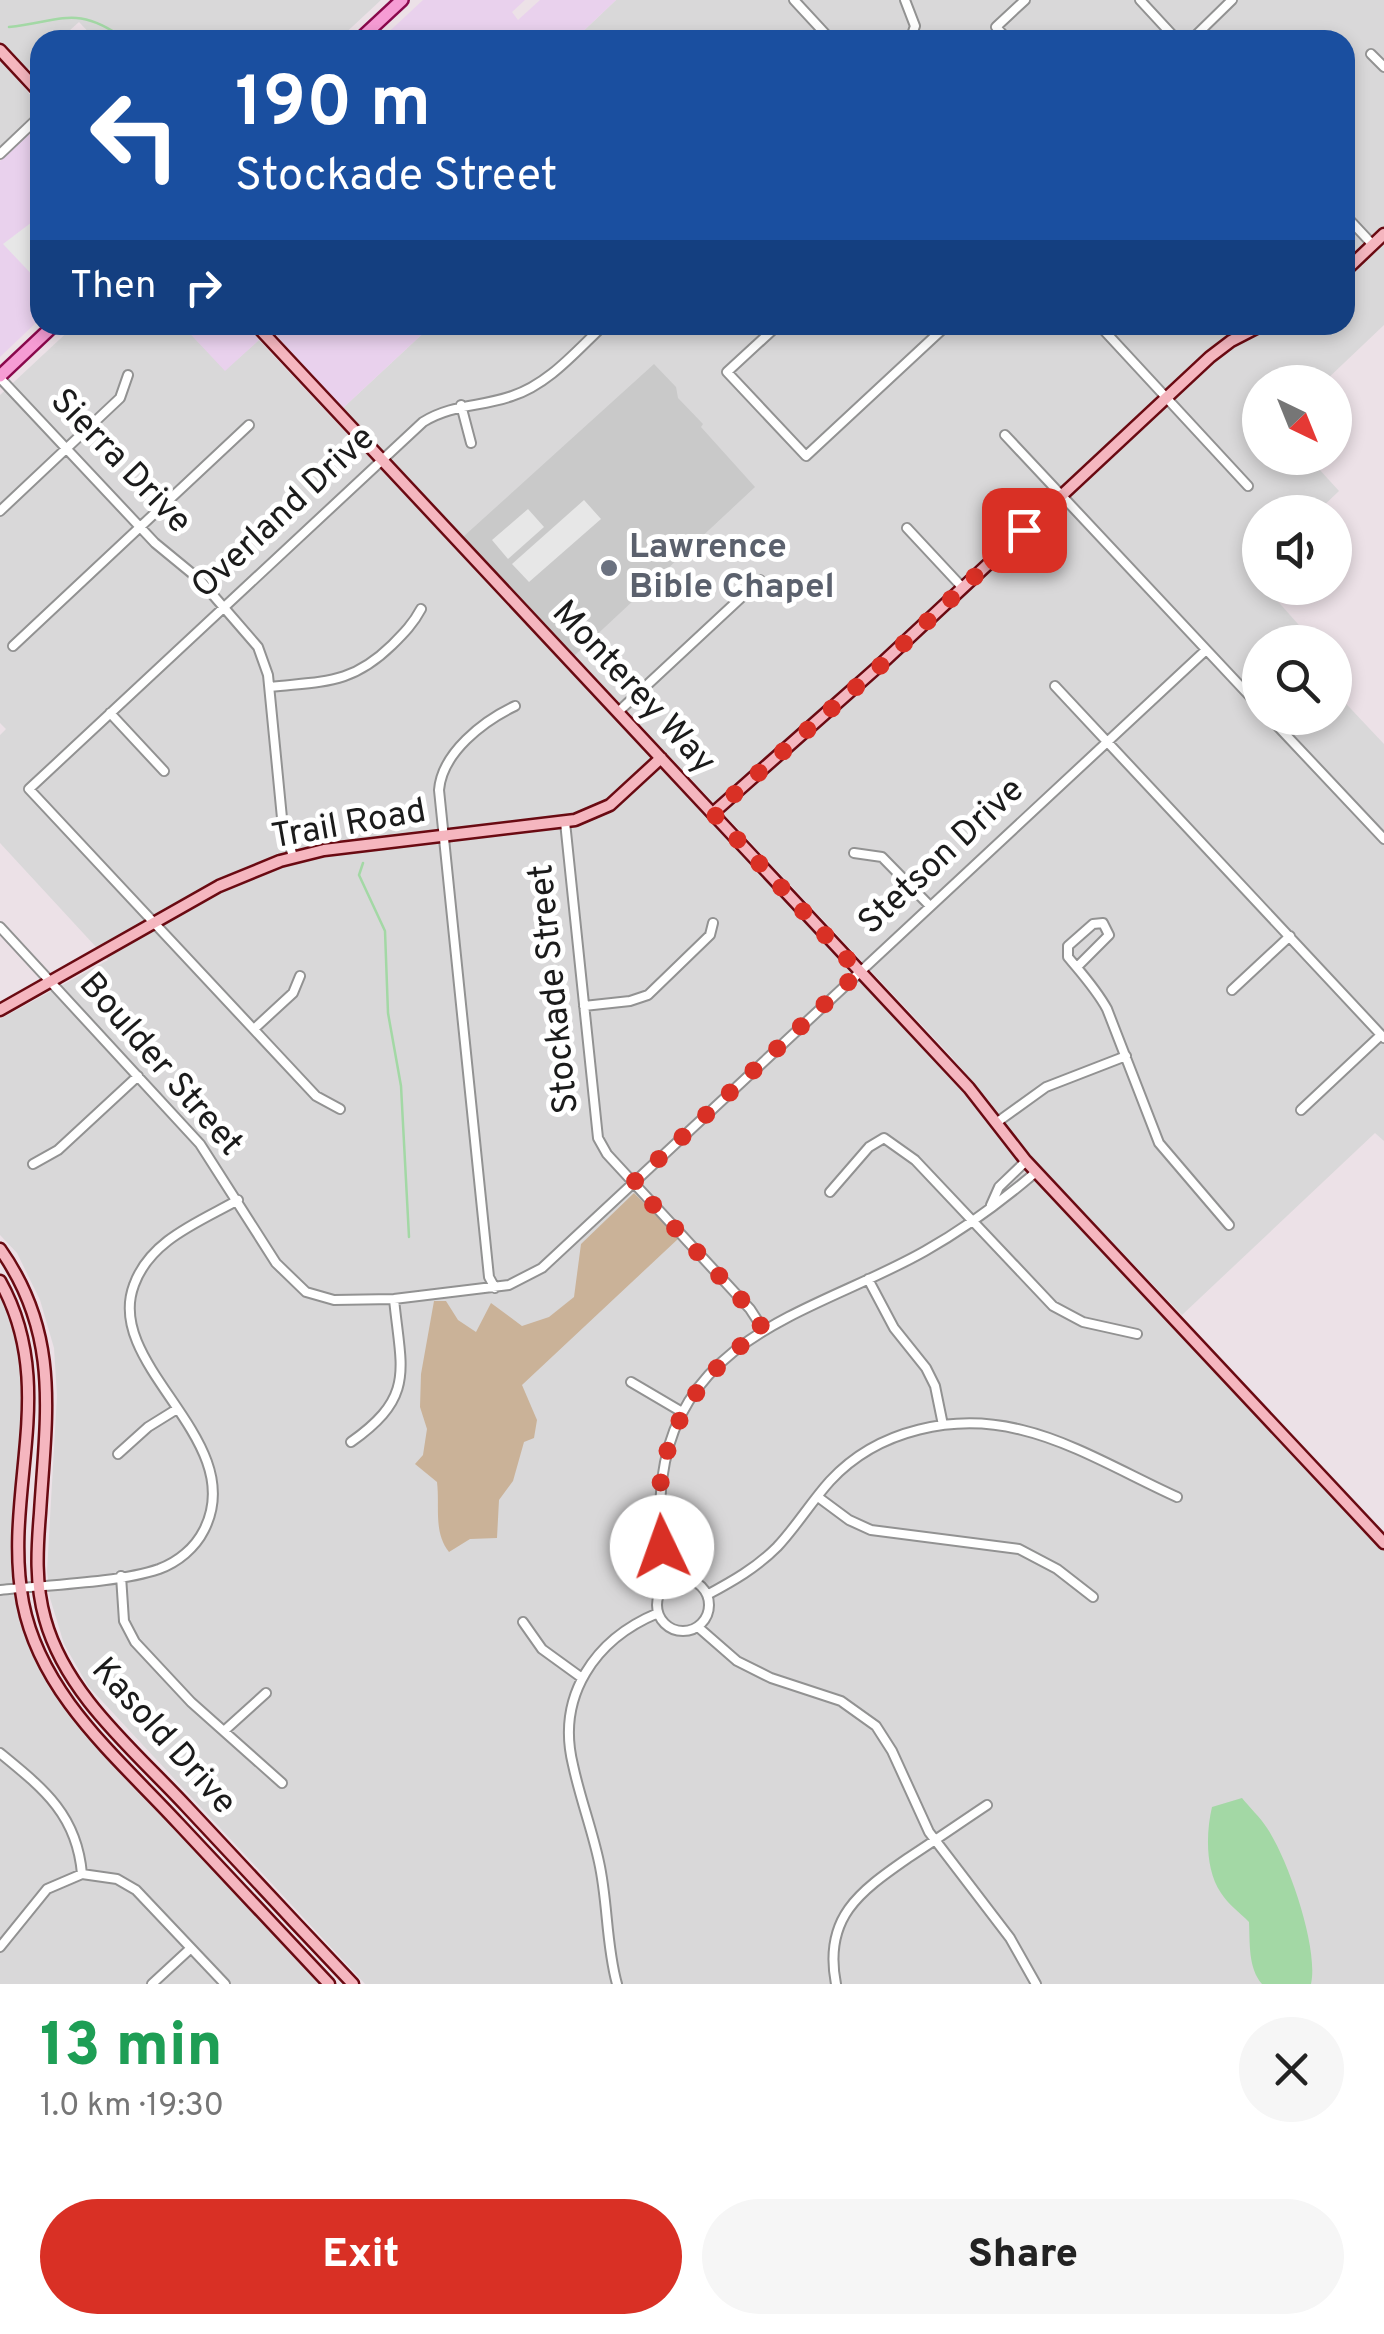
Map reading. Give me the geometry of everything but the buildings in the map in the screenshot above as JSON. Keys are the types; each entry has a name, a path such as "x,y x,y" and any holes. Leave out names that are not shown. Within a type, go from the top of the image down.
{"main road":[{"path":"370,30 402,0"},
{"path":"0,377 44,335"}],"street":[{"path":"794,0 822,30"},
{"path":"906,0 913,30"},
{"path":"999,30 996,27 1025,0"},
{"path":"1140,0 1168,30"},
{"path":"1200,30 1232,0"},
{"path":"0,50 30,83"},
{"path":"1371,54 1384,67"},
{"path":"0,154 30,126"},
{"path":"1355,226 1373,245"},
{"path":"1355,262 1384,234"},
{"name":"Monterey Way","path":"265,335 969,1088 1036,1172 1384,1543"},
{"name":"Overland Drive","path":"152,922 29,789 423,422 461,405 501,399 531,388 593,335"},
{"path":"767,335 727,372 806,456 936,335"},
{"path":"1108,335 1248,486"},
{"path":"713,813 880,666 1219,349 1243,335"},
{"path":"0,510 120,398 128,375"},
{"name":"Sierra Drive","path":"0,377 140,528 200,580 258,647 270,686 282,818 293,857"},
{"path":"461,405 471,443"},
{"path":"13,646 250,425"},
{"path":"1005,435 1242,688"},
{"path":"907,528 962,587"},
{"path":"618,712 760,580"},
{"path":"270,686 341,679 354,674 375,662 412,625 420,609"},
{"name":"Stetson Drive","path":"426,1295 518,1283 542,1268 1206,650"},
{"path":"1054,686 1383,1036 1301,1110"},
{"path":"495,1288 489,1277 486,1250 440,790 447,762 495,716 515,706"},
{"path":"110,714 164,771"},
{"path":"1286,735 1384,840"},
{"name":"Trail Road","path":"0,1010 219,886 293,857 588,816 610,805 661,758"},
{"name":"Stockade Street","path":"564,822 598,1138 606,1154 750,1309 763,1329"},
{"path":"854,852 873,853 890,862 930,906"},
{"path":"152,922 316,1096 340,1109"},
{"path":"1077,967 1110,935 1103,923 1092,924 1068,946 1068,957 1096,990 1159,1143 1230,1225"},
{"path":"584,1006 648,995 710,935 713,924"},
{"name":"Boulder Street","path":"0,927 200,1144 276,1262 306,1292 334,1300 426,1295"},
{"path":"1232,990 1290,936"},
{"path":"255,1028 292,993 300,976"},
{"path":"996,1123 1046,1087 1126,1056"},
{"path":"32,1164 58,1150 138,1076"},
{"path":"830,1192 869,1146 884,1138 916,1160 1053,1306 1083,1322 1137,1334"},
{"path":"991,1204 999,1187 1026,1161"},
{"path":"672,1582 660,1536 659,1493 668,1444 682,1412 711,1370 763,1329 926,1251 991,1204 1006,1198 1036,1172"},
{"path":"0,1590 147,1572 174,1562 194,1546 210,1518 212,1473 204,1452 138,1342 132,1290 159,1247 238,1200"},
{"name":"Kasold Drive","path":"0,1249 30,1302 46,1358 48,1408 37,1548 38,1586 55,1648 89,1702 352,1984"},
{"path":"868,1279 894,1328 926,1368 935,1386 942,1424"},
{"name":"Kasold Drive","path":"0,1281 17,1320 29,1370 21,1588 36,1646 69,1706 329,1984"},
{"path":"351,1442 386,1414 400,1389 394,1298"},
{"path":"631,1382 682,1412"},
{"path":"118,1454 177,1408"},
{"path":"707,1595 763,1560 847,1466 892,1438 942,1424 983,1423 1023,1430 1177,1498"},
{"path":"818,1497 849,1520 871,1530 1019,1549 1058,1569 1093,1597"},
{"path":"120,1576 124,1621 135,1642 191,1702 282,1783"},
{"path":"689,1580 707,1595 708,1613 691,1630 674,1630 658,1613 658,1598 672,1582 689,1580"},
{"path":"617,1984 601,1868 570,1747 571,1708 594,1658 615,1636 658,1613"},
{"path":"522,1622 542,1649 582,1678"},
{"path":"698,1627 723,1651 754,1670 841,1701 867,1718 892,1751 916,1809 934,1840 1010,1938 1036,1984"},
{"path":"224,1731 266,1692"},
{"path":"0,1753 50,1798 68,1820 79,1845 82,1874"},
{"path":"836,1984 833,1953 846,1911 873,1882 987,1805"},
{"path":"0,1946 48,1889 82,1874 117,1880 136,1890 225,1984"},
{"path":"152,1984 191,1948"}],"shaded area":[{"path":"0,0 381,0 349,30 87,30 79,22 70,30 30,30 27,70 0,41"},
{"path":"423,0 525,0 512,12 518,20 540,0 616,0 584,30 391,30"},
{"path":"616,0 1384,0 1384,325 1342,365 1242,365 1242,475 1324,475 1339,491 1335,495 1242,495 1242,605 1281,605 1299,625 1242,625 1242,735 1352,735 1352,710 1384,744 1384,1141 1375,1133 1182,1315 1043,1169 1384,1539 1384,1984 365,1984 88,1686 64,1644 50,1598 47,1571 57,1396 54,1348 40,1300 17,1253 0,1235 0,1019 108,960 0,843 0,735 6,729 0,723 0,395 64,335 192,335 225,370 259,340 900,1022 904,1019 1017,1140 948,1053 343,408 421,335 1355,335 1355,30 584,30"},
{"path":"0,59 30,94 30,118 0,146"},
{"path":"30,133 30,328 0,357 0,161"},
{"path":"30,224 30,272 3,244"},
{"path":"191,335 254,335 259,340 225,371"},
{"path":"276,335 421,335 343,408"},
{"path":"654,364 676,387 678,398 703,424 701,427 755,487 574,656 463,537"},
{"path":"584,500 601,519 529,582 512,564"},
{"path":"528,509 544,527 508,559 492,540"},
{"path":"634,1193 679,1238 522,1385 537,1420 534,1438 524,1442 513,1481 499,1500 497,1538 470,1539 449,1552 439,1527 437,1482 415,1464 423,1455 427,1429 420,1407 421,1374 434,1301 446,1301 458,1320 476,1332 491,1303 522,1326 549,1317 574,1297 581,1244"},
{"path":"0,1281 27,1355 20,1544 23,1602 56,1686 329,1984 0,1984"},
{"path":"1242,1798 1267,1828 1292,1881 1306,1927 1311,1984 1262,1984 1252,1963 1249,1922 1216,1884 1208,1851 1212,1807"}],"waterway":[{"path":"9,27 82,18 111,30"},
{"path":"363,863 359,875 385,931 388,1013 401,1086 409,1237"}],"place":[{"name":"Lawrence Bible Chapel","path":"609,568"}],"route":[{"path":"662,1547 659,1493 668,1444 682,1412 711,1370 763,1329 750,1309 633,1183 859,972 713,813 880,666 1024,530"}]}
